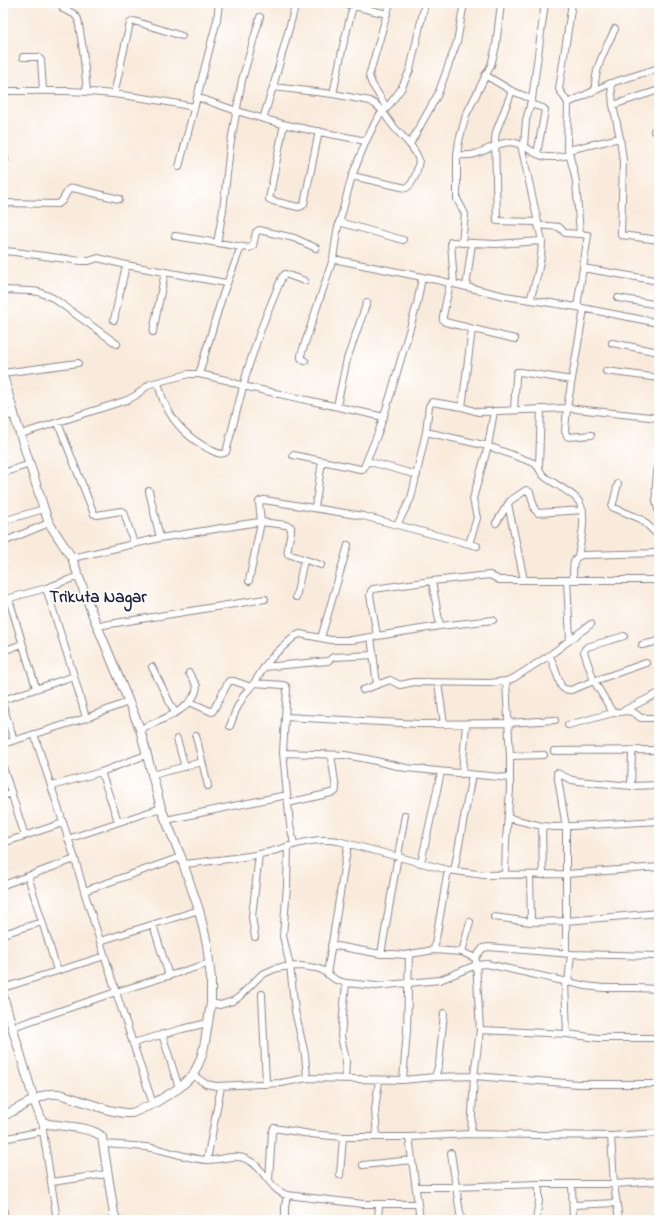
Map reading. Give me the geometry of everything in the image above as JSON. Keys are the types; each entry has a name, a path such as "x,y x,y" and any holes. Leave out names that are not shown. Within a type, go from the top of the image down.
{"street":[{"path":"62,3 63,9 74,14 78,19 87,92"},
{"path":"178,167 217,20 219,3"},
{"path":"263,119 296,3"},
{"path":"341,3 387,14"},
{"path":"352,176 406,188 409,186 414,177 419,160 410,144 395,128 369,76 390,3"},
{"path":"305,361 301,358 301,355 333,259 334,243 352,176 366,141 379,116 401,89 410,70 426,3"},
{"path":"410,144 438,94 457,42 464,3"},
{"path":"462,243 464,214 456,199 456,155 466,115 494,56 501,3"},
{"path":"530,300 541,262 542,241 523,146 526,120 531,102 545,3"},
{"path":"572,3 559,89 568,103 567,141 576,182 580,234"},
{"path":"333,94 343,46 354,6"},
{"path":"217,243 223,210 230,147 236,111 242,80 260,17"},
{"path":"114,94 130,23 134,21 182,36"},
{"path":"595,90 596,73 615,29"},
{"path":"23,57 38,57 41,60 44,90"},
{"path":"568,103 611,83 659,68"},
{"path":"485,75 545,110 537,154"},
{"path":"611,83 613,105 623,160 620,236 659,240"},
{"path":"273,87 333,94 370,101 385,110"},
{"path":"3,91 44,90 114,94 194,107"},
{"path":"613,105 659,90"},
{"path":"512,91 496,132 494,146 498,221 538,223 559,227 565,233 588,235 583,268 581,308 565,431 567,436 573,437 591,435"},
{"path":"197,97 263,119 366,141"},
{"path":"284,124 269,199 298,207 304,204 319,131"},
{"path":"456,155 475,154 494,146 514,142 542,156 553,157 620,138"},
{"path":"3,148 5,160"},
{"path":"3,203 58,204 62,201 69,189 73,188 119,199"},
{"path":"339,222 403,240"},
{"path":"175,236 249,248 253,246 256,232 259,230 294,238 316,248"},
{"path":"515,339 448,324 443,320 452,284 451,242 496,244 542,241"},
{"path":"466,287 472,243"},
{"path":"199,374 216,313 226,283 241,247"},
{"path":"3,251 80,261 98,258 126,265 226,283"},
{"path":"333,259 505,296 581,308 659,323"},
{"path":"114,320 126,265"},
{"path":"583,268 659,281"},
{"path":"153,332 165,272"},
{"path":"158,382 167,408 178,424 194,440 221,454 226,452 243,386 262,326 282,277 285,274 305,281"},
{"path":"293,455 360,469 364,467 384,417 417,304 422,277"},
{"path":"3,290 39,292 53,298 117,344"},
{"path":"618,298 659,305"},
{"path":"336,406 347,359 367,302"},
{"path":"462,407 472,329"},
{"path":"612,343 659,352"},
{"path":"3,1116 36,1104 49,1094 63,1095 109,1110 124,1113 132,1113 153,1104 179,1088 192,1075 198,1065 205,1042 211,1003 210,963 199,910 161,808 140,729 96,626 72,558 49,523 3,374 78,363"},
{"path":"606,371 659,378"},
{"path":"514,410 517,372 572,380"},
{"path":"21,434 127,400 135,396 150,384 189,374 199,374 226,380 243,386 384,417"},
{"path":"397,525 411,498 426,432 430,403 436,402 478,412 567,408 659,418"},
{"path":"541,409 540,471 544,476 577,499 581,503 583,510 578,556 575,558 570,580 570,640"},
{"path":"470,544 478,518 473,499 488,446 494,412"},
{"path":"3,417 14,413"},
{"path":"58,423 93,512 95,515 120,511 124,512 134,544"},
{"path":"426,432 488,446 539,466"},
{"path":"315,508 322,461"},
{"path":"367,461 417,475"},
{"path":"3,473 30,464"},
{"path":"659,466 656,487 659,510"},
{"path":"618,484 612,507 641,519 659,536"},
{"path":"496,524 508,504 526,490 530,492 535,510 538,513 583,510"},
{"path":"149,491 160,538"},
{"path":"249,581 261,522 259,502 262,500 363,516 477,546"},
{"path":"508,504 524,580"},
{"path":"3,521 44,509"},
{"path":"72,558 160,538 261,522 291,527 292,529 287,550 288,554 320,565"},
{"path":"3,542 49,523"},
{"path":"321,638 348,546"},
{"path":"578,556 659,553"},
{"path":"296,597 304,560"},
{"path":"377,685 370,591 432,580 490,574 499,580 659,580"},
{"path":"36,688 6,599 46,588 79,576"},
{"path":"432,580 440,626"},
{"path":"46,588 86,718"},
{"path":"96,626 265,599"},
{"path":"230,726 239,703 264,667 275,654 295,636 300,634 331,640 342,640 374,637 440,626 493,620"},
{"path":"364,690 390,680 400,685 414,682 490,683 506,681 514,678 550,655 591,624"},
{"path":"613,714 594,681 584,654 585,649 588,647 624,636"},
{"path":"642,646 659,640"},
{"path":"3,651 22,644"},
{"path":"264,667 328,661 333,657 374,655"},
{"path":"550,655 561,686 564,689 571,690 646,663"},
{"path":"152,666 176,713"},
{"path":"140,729 176,713 190,702 196,692 197,686 189,673"},
{"path":"3,700 74,676"},
{"path":"190,702 212,712 229,681 252,685 286,686 288,689 283,753 291,845 283,936 290,966 294,1007 305,1055 307,1078"},
{"path":"505,875 505,851 510,799 510,756 507,723 506,681"},
{"path":"438,683 444,724"},
{"path":"568,725 621,712 659,692"},
{"path":"3,744 86,718 128,702"},
{"path":"3,706 14,740"},
{"path":"621,712 633,712 641,718 659,718"},
{"path":"285,717 420,724 507,723 555,720"},
{"path":"462,774 466,724"},
{"path":"34,734 52,786 116,992 153,1104"},
{"path":"196,736 208,786"},
{"path":"177,739 185,767"},
{"path":"554,751 659,750"},
{"path":"632,751 632,786"},
{"path":"283,753 357,757 406,768 510,778"},
{"path":"52,786 101,772 146,755"},
{"path":"288,803 335,792 336,789 331,755"},
{"path":"510,756 544,755"},
{"path":"152,775 202,762"},
{"path":"3,766 25,836"},
{"path":"101,772 118,822"},
{"path":"421,863 441,772"},
{"path":"567,1034 568,953 566,921 566,827 557,772 572,780 632,786 659,785"},
{"path":"434,950 472,775"},
{"path":"3,796 12,793"},
{"path":"166,820 287,795"},
{"path":"68,839 161,808"},
{"path":"381,954 405,815"},
{"path":"508,818 542,826 566,827 659,821"},
{"path":"3,843 63,822"},
{"path":"542,826 543,875"},
{"path":"84,891 182,861 259,854 291,845 323,839 338,841 451,870 484,875 566,874 659,867"},
{"path":"327,974 348,844"},
{"path":"255,937 252,917 259,854"},
{"path":"3,885 75,859"},
{"path":"530,875 531,922"},
{"path":"28,876 58,970"},
{"path":"100,941 199,910"},
{"path":"494,917 531,922 566,921 659,913"},
{"path":"3,934 42,922"},
{"path":"462,952 470,922"},
{"path":"153,925 169,976"},
{"path":"331,945 381,954 409,954 434,950 462,952 475,958"},
{"path":"471,1134 474,1076 480,1030 475,958 483,948 489,947 568,953 659,956"},
{"path":"403,1080 409,983 409,954"},
{"path":"3,988 105,956"},
{"path":"13,1027 116,992 210,963"},
{"path":"211,1003 220,1005 233,1001 261,975 274,969 290,966 316,968 322,970 336,980 346,983 376,986 440,980 476,965 487,964 567,982 603,988 659,989"},
{"path":"345,1079 346,1061 341,1029 346,983"},
{"path":"262,994 266,1084"},
{"path":"3,996 42,1124 57,1220"},
{"path":"435,1077 439,1064 444,1013"},
{"path":"133,1043 162,1034 208,1023"},
{"path":"480,1030 567,1034 598,1038 659,1038"},
{"path":"162,1034 179,1088"},
{"path":"192,1075 206,1084 221,1086 266,1084 307,1078 403,1080 474,1076 578,1084 659,1084"},
{"path":"376,1137 375,1110 379,1080"},
{"path":"207,1160 221,1086"},
{"path":"3,1139 42,1124 86,1130 99,1134 102,1137 107,1174 116,1220"},
{"path":"269,1180 272,1133 274,1128 310,1134 342,1137 471,1134 611,1136 659,1133"},
{"path":"409,1136 420,1220"},
{"path":"611,1136 614,1184 619,1220"},
{"path":"340,1174 342,1137"},
{"path":"103,1144 152,1148 207,1160 234,1156 242,1157 254,1164 279,1192 287,1195 363,1204 418,1204"},
{"path":"451,1153 461,1220"},
{"path":"363,1165 412,1160"},
{"path":"52,1182 107,1174"},
{"path":"416,1187 614,1184 659,1181"},
{"path":"536,1220 539,1201 539,1184"},
{"path":"572,1184 573,1220"},
{"path":"285,1220 287,1195"},
{"path":"573,1205 617,1203"},
{"path":"3,1204 5,1220"},
{"path":"378,1220 379,1205"}],"district":[{"name":"Trikuta Nagar","path":"98,597"}]}
